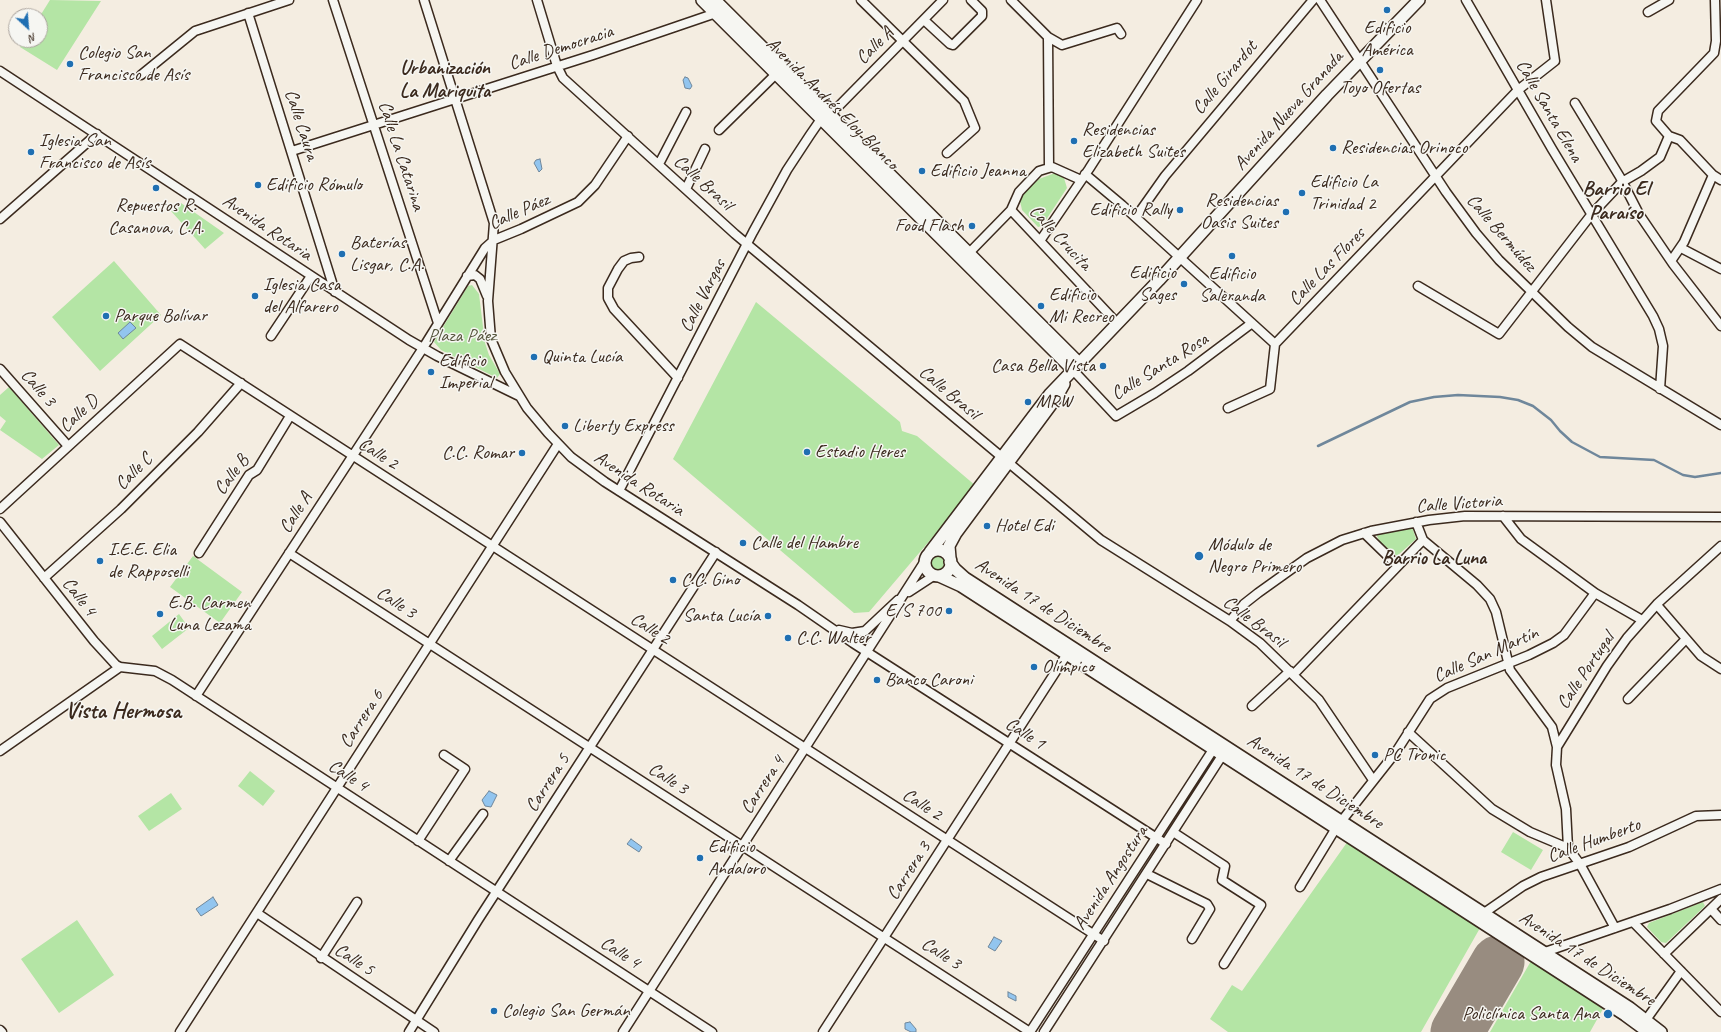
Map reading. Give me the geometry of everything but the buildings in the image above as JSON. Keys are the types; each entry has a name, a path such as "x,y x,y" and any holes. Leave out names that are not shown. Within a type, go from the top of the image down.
{"street":[{"path":"141,75 194,31 289,0"},
{"name":"Calle La Catarina","path":"333,0 438,323"},
{"path":"424,0 492,214 494,240 488,301 489,324 495,350 505,372 519,396"},
{"name":"Calle Brasil","path":"537,0 557,66 563,78 747,244 1005,461 1113,549 1230,621 1260,643 1292,672 1326,709 1373,780"},
{"name":"Avenida Andrés Eloy Blanco","path":"702,0 720,11 1075,366"},
{"name":"Avenida Andrés Eloy Blanco","path":"715,0 720,11 776,74 826,117 969,253 1075,366"},
{"path":"861,0 964,101 975,128 947,153"},
{"name":"Calle A","path":"826,117 944,0"},
{"path":"924,20 950,44 953,45 982,16 982,11 971,0"},
{"path":"1012,0 1048,37 1062,45 1117,28 1121,34"},
{"path":"1040,241 1197,0"},
{"name":"Calle Girardot","path":"1136,217 1165,176 1313,0"},
{"name":"Calle Bermúdez","path":"1320,0 1361,60 1436,176 1487,247 1532,292 1592,347 1721,425"},
{"name":"Avenida Nueva Granada","path":"950,560 949,546 954,537 1050,394 1180,257 1361,60 1420,0"},
{"name":"Calle Santa Elena","path":"1466,0 1591,215 1656,322 1661,337 1663,351 1660,389"},
{"name":"Calle Las Flores","path":"1275,344 1518,90 1555,61 1546,0"},
{"path":"1648,12 1669,0"},
{"path":"1715,0 1716,41 1713,54 1658,111 1656,121 1669,136 1680,140 1713,175 1721,180"},
{"name":"Calle Democracia","path":"292,151 557,66 720,11"},
{"name":"Calle Caura","path":"248,13 335,292"},
{"path":"1048,37 1049,167"},
{"name":"Avenida Rotaria","path":"0,71 335,292 423,348 519,396 558,444 582,466 867,651"},
{"path":"719,130 776,74"},
{"path":"1575,103 1622,182 1634,206 1671,261 1721,326"},
{"path":"658,164 686,112"},
{"name":"Calle Vargas","path":"619,491 787,170 826,117"},
{"path":"2,215 97,134"},
{"name":"Calle Páez","path":"423,348 485,248 494,240 578,202 595,185 628,136"},
{"path":"1418,286 1499,334 1591,215 1622,182 1641,171 1660,157 1669,136"},
{"path":"686,189 705,150"},
{"path":"969,253 1011,210 1016,197 1022,188 1039,171 1049,167 1058,168 1083,177 1136,217 1275,344 1270,389 1228,408"},
{"path":"1671,261 1681,248 1713,175"},
{"name":"Calle Crucita","path":"1011,210 1117,323"},
{"path":"1681,248 1721,270"},
{"path":"639,257 631,258 624,262 618,269 608,288 608,298 614,309 678,378"},
{"path":"467,276 474,275 480,279 484,285 488,301"},
{"path":"271,336 311,276"},
{"name":"Calle Santa Rosa","path":"1075,366 1116,416 1188,371 1252,323"},
{"name":"Calle 2","path":"180,344 351,456 1104,941"},
{"name":"Calle D","path":"0,509 180,344"},
{"name":"Calle A","path":"196,696 351,456 423,348"},
{"name":"Calle 3","path":"0,369 68,446"},
{"name":"Calle C","path":"44,578 121,509 198,432 241,383"},
{"name":"Calle B","path":"199,553 249,475 257,470 290,416"},
{"name":"Carrera 6","path":"180,1032 558,444"},
{"name":"Avenida Nueva Granada","path":"927,557 1005,461"},
{"name":"Calle Victoria","path":"1230,621 1244,604 1307,558 1327,546 1364,533 1416,522 1465,516 1721,517"},
{"path":"1503,516 1521,539 1595,593 1642,620"},
{"name":"Calle 4","path":"0,522 111,661 120,667 155,671 196,696 712,1032"},
{"path":"1416,522 1423,540 1476,585 1490,599 1496,612 1508,663 1513,675 1552,727 1557,747 1556,765 1566,809 1568,848"},
{"path":"1364,533 1398,566"},
{"path":"1252,706 1292,672 1423,540"},
{"name":"Calle Portugal","path":"1557,747 1607,666 1642,620 1721,546"},
{"path":"940,550 946,553 950,560 948,571 937,576 927,570 927,557 940,550"},
{"name":"Carrera 5","path":"408,1032 716,552"},
{"name":"Calle 3","path":"289,553 1030,1032"},
{"name":"Carrera 4","path":"623,1032 927,557"},
{"name":"Avenida 17 de Diciembre","path":"950,560 954,569 965,578 1070,650 1339,824 1646,1026 1661,1032"},
{"name":"Carrera 4","path":"903,596 937,576"},
{"name":"Avenida 17 de Diciembre","path":"937,576 961,586 1070,650"},
{"name":"Calle San Martín","path":"1300,887 1339,824 1396,752 1425,704 1437,693 1544,648 1559,639 1595,593"},
{"name":"Avenida Rotaria","path":"829,626 846,633 861,632 871,626 885,611 903,596"},
{"path":"1657,605 1706,661 1721,669"},
{"path":"1628,699 1686,639"},
{"name":"Carrera 3","path":"823,1032 948,841 1070,650"},
{"name":"Calle 1","path":"867,651 1166,844"},
{"path":"0,751 120,667"},
{"path":"1408,732 1492,809 1530,832 1568,848 1580,864 1615,928"},
{"name":"Avenida Angostura","path":"1030,1032 1216,745"},
{"name":"Avenida Angostura","path":"1044,1032 1226,751"},
{"path":"418,841 465,769 444,755"},
{"path":"449,861 483,814"},
{"name":"Calle Humberto","path":"1484,913 1529,883 1643,841 1696,816 1721,815"},
{"name":"Avenida 17 de Diciembre","path":"1339,824 1545,952 1646,1026"},
{"path":"1173,832 1225,866 1222,880 1261,905 1224,964"},
{"path":"1147,874 1207,904 1210,909 1192,939"},
{"path":"1545,952 1703,897 1721,889"},
{"path":"1664,954 1721,899"},
{"path":"321,958 357,902"},
{"path":"1711,910 1721,920"},
{"name":"Calle 5","path":"257,913 321,958 434,1032"},
{"path":"1633,922 1721,1012"},
{"path":"1646,1026 1681,971"}],"green space":[{"path":"50,0 101,1 57,70 22,48 48,48 48,8 45,8"},
{"path":"1055,173 1064,178 1067,188 1042,226 1038,227 1022,210 1020,201 1022,195 1039,179"},
{"path":"181,203 224,233 205,249 171,211"},
{"name":"Parque Bolívar","path":"114,261 161,315 100,371 52,317"},
{"name":"Plaza Páez","path":"472,285 479,294 485,343 489,355 500,374 497,378 441,350 434,342 468,286"},
{"name":"Estadio Heres","path":"756,302 900,422 902,431 917,436 976,486 869,612 854,613 673,459"},
{"path":"9,387 59,445 42,459 0,430 6,421 0,416 0,395"},
{"path":"1412,527 1416,539 1397,556 1379,541 1377,536 1378,534"},
{"path":"193,556 242,592 220,623 170,587"},
{"path":"934,556 940,556 944,560 944,566 940,570 934,570 930,566 930,560"},
{"path":"179,614 189,628 162,649 152,636"},
{"path":"250,771 275,791 263,806 238,786"},
{"path":"171,793 182,809 149,831 138,816"},
{"path":"1513,832 1543,850 1531,870 1501,852"},
{"path":"1348,841 1480,928 1421,1032 1228,1032 1210,1019 1232,985 1242,991"},
{"path":"1703,902 1705,906 1666,943 1661,942 1647,927 1649,923"},
{"path":"77,920 114,975 59,1013 21,959"},
{"path":"1531,961 1604,1007 1590,1032 1490,1032"}],"water":[{"path":"685,77 688,78 692,86 690,89 685,88 683,80"},
{"path":"540,159 542,169 539,172 534,163 536,160"},
{"path":"130,322 136,328 123,339 118,333"},
{"path":"489,791 497,795 491,807 485,806 482,800"},
{"path":"631,839 642,847 639,852 627,844"},
{"path":"213,897 218,905 201,916 196,909"},
{"path":"994,937 1002,941 995,951 988,947"},
{"path":"1008,992 1016,996 1016,1001 1008,997"},
{"path":"910,1022 916,1029 916,1032 911,1032 905,1029 905,1023"}],"waterway":[{"path":"1318,446 1410,402 1434,397 1458,395 1500,397 1518,400 1533,406 1551,420 1572,442 1600,457 1654,460 1683,475 1695,477 1721,473"}],"runway":[{"path":"1457,1032 1498,962"}],"place":[{"name":"Edificio América","path":"1387,10"},
{"name":"Colegio San Francisco de Asís","path":"70,64"},
{"name":"Toyo Ofertas","path":"1380,70"},
{"name":"Residencias Elizabeth Suites","path":"1074,141"},
{"name":"Residencias Orinoco","path":"1333,148"},
{"name":"Iglesia San Francisco de Asís","path":"31,152"},
{"name":"Edificio Jeanna","path":"922,171"},
{"name":"Edificio Rómulo","path":"258,185"},
{"name":"Repuestos R. Casanova, C.A.","path":"156,188"},
{"name":"Edificio La Trinidad 2","path":"1302,193"},
{"name":"Edificio Rally","path":"1180,210"},
{"name":"Residencias Oasis Suites","path":"1286,212"},
{"name":"Food Flash","path":"972,226"},
{"name":"Baterías Lisgar, C.A.","path":"342,254"},
{"name":"Edificio Saleranda","path":"1232,256"},
{"name":"Edificio Sages","path":"1184,284"},
{"name":"Iglesia Casa del Alfarero","path":"255,296"},
{"name":"Edificio Mi Recreo","path":"1041,306"},
{"name":"Parque Bolívar","path":"106,316"},
{"name":"Quinta Lucía","path":"534,357"},
{"name":"Casa Bella Vista","path":"1103,366"},
{"name":"Edificio Imperial","path":"431,372"},
{"name":"MRW","path":"1028,402"},
{"name":"Liberty Express","path":"565,426"},
{"name":"Estadio Heres","path":"807,452"},
{"name":"C.C. Romar","path":"522,453"},
{"name":"Hotel Edi","path":"987,526"},
{"name":"Calle del Hambre","path":"743,543"},
{"name":"Módulo de Negro Primero","path":"1199,556"},
{"name":"I.E.E. Elia de Rapposelli","path":"100,561"},
{"name":"C.C. Gino","path":"673,580"},
{"name":"E/S 700","path":"949,611"},
{"name":"E.B. Carmen Luna Lezama","path":"160,614"},
{"name":"Santa Lucía","path":"768,616"},
{"name":"C.C. Walter","path":"788,638"},
{"name":"Olímpico","path":"1034,667"},
{"name":"Banco Caroni","path":"877,680"},
{"name":"PC Tronic","path":"1375,755"},
{"name":"Edificio Andaloro","path":"700,858"},
{"name":"Colegio San Germán","path":"494,1011"},
{"name":"Policlínica Santa Ana","path":"1608,1014"}],"district":[{"name":"Urbanización La Mariquita","path":"445,80"},
{"name":"Barrio El Paraíso","path":"1616,201"},
{"name":"Barrio La Luna","path":"1434,559"},
{"name":"Vista Hermosa","path":"123,712"}]}
